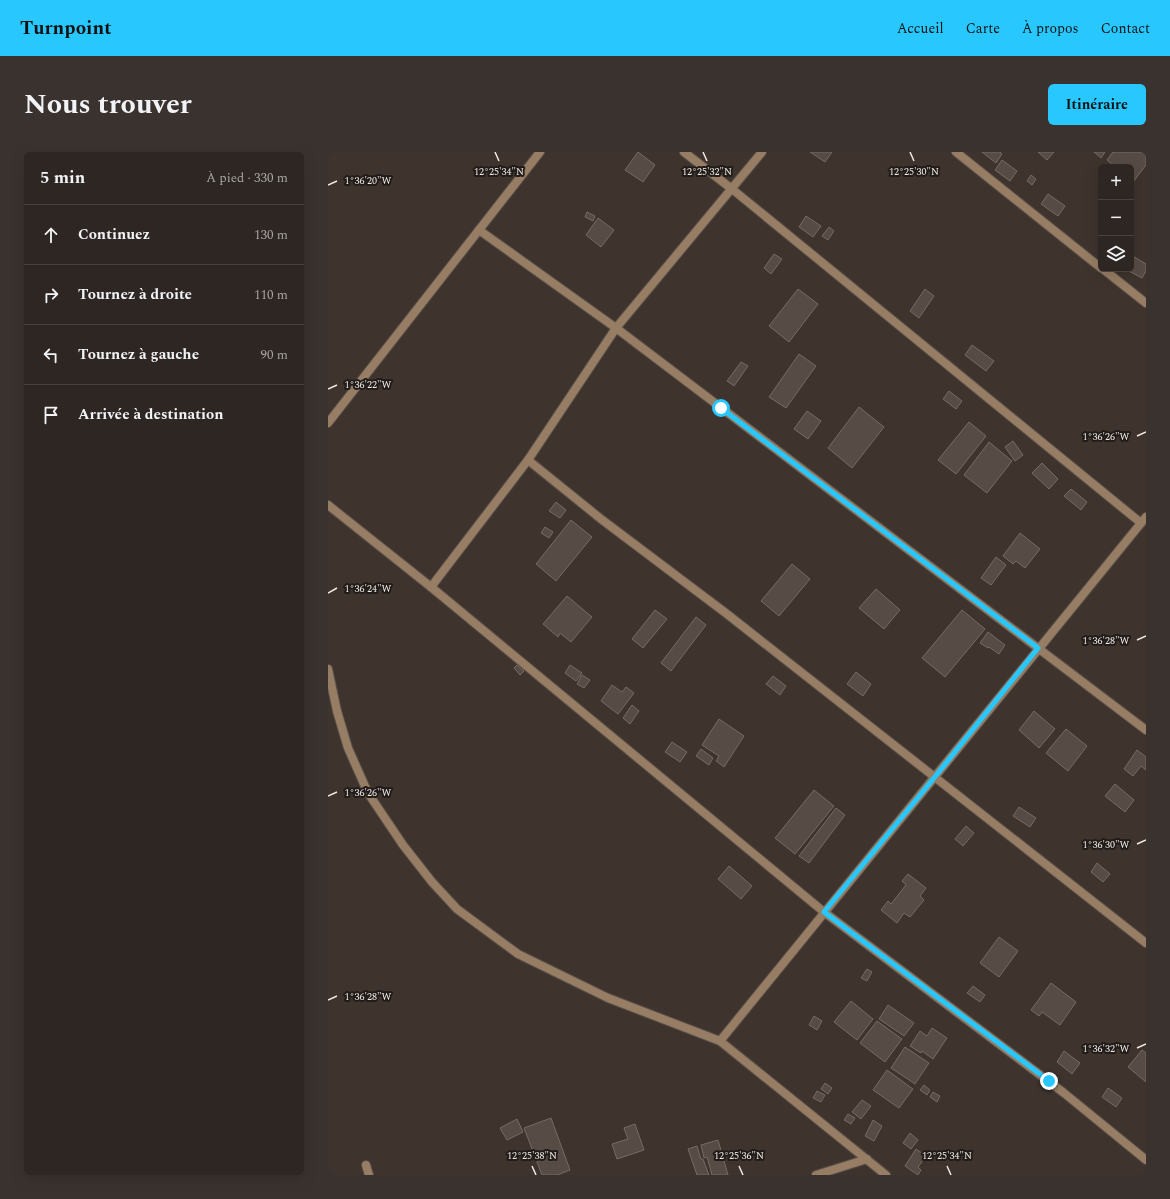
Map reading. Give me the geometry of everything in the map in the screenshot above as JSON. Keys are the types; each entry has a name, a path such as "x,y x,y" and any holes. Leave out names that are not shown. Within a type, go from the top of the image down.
{"street":[{"path":"328,423 540,152"},
{"path":"684,152 1144,520 1038,648 720,1041"},
{"path":"431,587 528,460 616,328 762,152"},
{"path":"956,152 1098,265"},
{"path":"479,230 616,328 1146,730"},
{"path":"1107,272 1146,303"},
{"path":"528,460 601,519 727,614 1146,943"},
{"path":"328,505 431,587 824,912 1064,1093 1146,1160"},
{"path":"328,669 337,711 348,748 368,793 403,845 432,882 457,910 518,954 608,998 720,1041 886,1175"},
{"path":"816,1175 867,1159"},
{"path":"366,1165 369,1175"}],"building":[{"path":"638,152 655,165 643,182 625,170"},
{"path":"810,152 832,152 825,162"},
{"path":"982,152 1000,152 1002,154 996,163"},
{"path":"1038,152 1054,152 1047,160"},
{"path":"1094,152 1105,152 1101,158"},
{"path":"1113,152 1146,152 1146,165 1134,181 1134,164 1112,164 1107,160"},
{"path":"1002,160 1017,171 1010,181 995,170"},
{"path":"1031,175 1036,179 1032,185 1027,181"},
{"path":"1048,194 1065,206 1058,216 1041,204"},
{"path":"587,212 595,216 593,221 585,217"},
{"path":"806,216 821,226 813,237 799,227"},
{"path":"598,218 614,230 601,247 586,235"},
{"path":"829,227 834,231 828,240 822,236"},
{"path":"774,254 782,259 771,274 764,268"},
{"path":"1134,257 1146,264 1146,271 1142,278 1131,272 1134,272"},
{"path":"798,289 818,304 789,342 769,326"},
{"path":"925,289 934,296 919,318 910,311"},
{"path":"972,345 994,361 986,371 965,355"},
{"path":"799,354 816,366 786,408 769,397"},
{"path":"741,362 748,366 734,386 727,381"},
{"path":"949,391 962,401 956,409 943,399"},
{"path":"859,407 884,427 852,468 828,448"},
{"path":"807,411 821,421 808,439 794,429"},
{"path":"969,422 986,436 956,474 938,460"},
{"path":"1013,441 1023,455 1015,461 1005,447"},
{"path":"989,442 1012,461 987,493 964,475"},
{"path":"1042,463 1058,479 1049,489 1032,473"},
{"path":"1071,489 1087,502 1081,510 1064,496"},
{"path":"556,502 566,510 560,518 549,511"},
{"path":"571,520 592,537 556,581 536,564"},
{"path":"545,527 553,532 549,538 541,533"},
{"path":"1020,533 1040,549 1025,568 1016,561 1013,564 1003,556"},
{"path":"996,557 1006,565 991,585 981,578"},
{"path":"792,564 810,579 779,616 761,601"},
{"path":"876,589 900,610 884,629 859,608"},
{"path":"567,596 592,617 571,642 560,633 558,637 543,624"},
{"path":"655,610 667,619 643,648 632,639"},
{"path":"962,610 985,629 945,677 922,658"},
{"path":"696,617 706,625 671,671 661,663"},
{"path":"988,632 1005,645 999,654 980,643"},
{"path":"517,665 524,671 520,675 514,668"},
{"path":"570,665 582,673 576,681 565,673"},
{"path":"856,672 871,684 863,696 847,684"},
{"path":"582,675 590,680 584,688 577,684"},
{"path":"773,676 786,686 780,695 766,684"},
{"path":"612,685 622,692 626,687 634,693 618,714 601,701"},
{"path":"632,705 639,711 630,724 623,718"},
{"path":"1034,711 1055,729 1039,748 1019,730"},
{"path":"719,719 744,736 724,767 716,761 719,756 702,745"},
{"path":"1066,729 1087,746 1068,771 1046,753"},
{"path":"672,742 687,752 680,762 665,752"},
{"path":"701,749 713,758 709,765 696,756"},
{"path":"1137,750 1146,757 1146,770 1141,766 1133,776 1124,769"},
{"path":"1115,784 1134,800 1125,812 1105,796"},
{"path":"814,790 834,806 795,854 775,838"},
{"path":"1019,807 1036,818 1030,827 1013,816"},
{"path":"836,808 845,815 809,863 799,856"},
{"path":"966,826 974,833 963,846 955,839"},
{"path":"1097,863 1110,874 1103,882 1091,872"},
{"path":"729,866 752,886 741,899 718,879"},
{"path":"908,874 926,888 920,896 924,900 910,917 904,913 897,923 881,910 888,901 891,904 906,885 902,881"},
{"path":"999,937 1018,951 999,977 980,963"},
{"path":"867,969 872,972 867,981 861,978"},
{"path":"1051,983 1076,1002 1060,1025 1042,1012 1039,1016 1031,1010"},
{"path":"973,986 985,995 980,1002 967,993"},
{"path":"851,1001 873,1019 857,1040 834,1022"},
{"path":"888,1005 914,1023 904,1036 879,1019"},
{"path":"814,1016 822,1021 817,1030 809,1025"},
{"path":"877,1021 902,1039 885,1062 860,1043"},
{"path":"932,1028 947,1038 933,1059 922,1051 921,1053 910,1046 920,1031 927,1036"},
{"path":"905,1047 929,1063 915,1084 891,1068"},
{"path":"1142,1050 1146,1053 1146,1082 1128,1067"},
{"path":"1064,1051 1080,1063 1072,1074 1057,1062"},
{"path":"887,1070 913,1089 899,1108 873,1090"},
{"path":"825,1083 832,1088 828,1094 821,1089"},
{"path":"924,1085 930,1090 927,1095 920,1090"},
{"path":"1108,1088 1122,1098 1116,1107 1102,1097"},
{"path":"817,1091 825,1095 821,1102 813,1098"},
{"path":"933,1092 940,1096 937,1102 930,1097"},
{"path":"862,1100 871,1106 861,1119 852,1112"},
{"path":"848,1114 855,1118 851,1124 844,1120"},
{"path":"551,1118 570,1170 557,1175 542,1175 524,1128"},
{"path":"517,1119 523,1132 507,1140 500,1128"},
{"path":"873,1120 882,1126 874,1141 865,1136"},
{"path":"635,1124 644,1150 617,1159 612,1144 628,1139 624,1128"},
{"path":"910,1133 918,1140 911,1149 903,1143"},
{"path":"718,1140 728,1175 712,1175 707,1157 704,1158 701,1145"},
{"path":"697,1146 701,1159 703,1159 709,1175 697,1175 688,1149"},
{"path":"916,1149 926,1156 918,1167 921,1170 918,1175 905,1166"}],"route":[{"path":"721,408 1038,648 824,912 1049,1081"}]}
